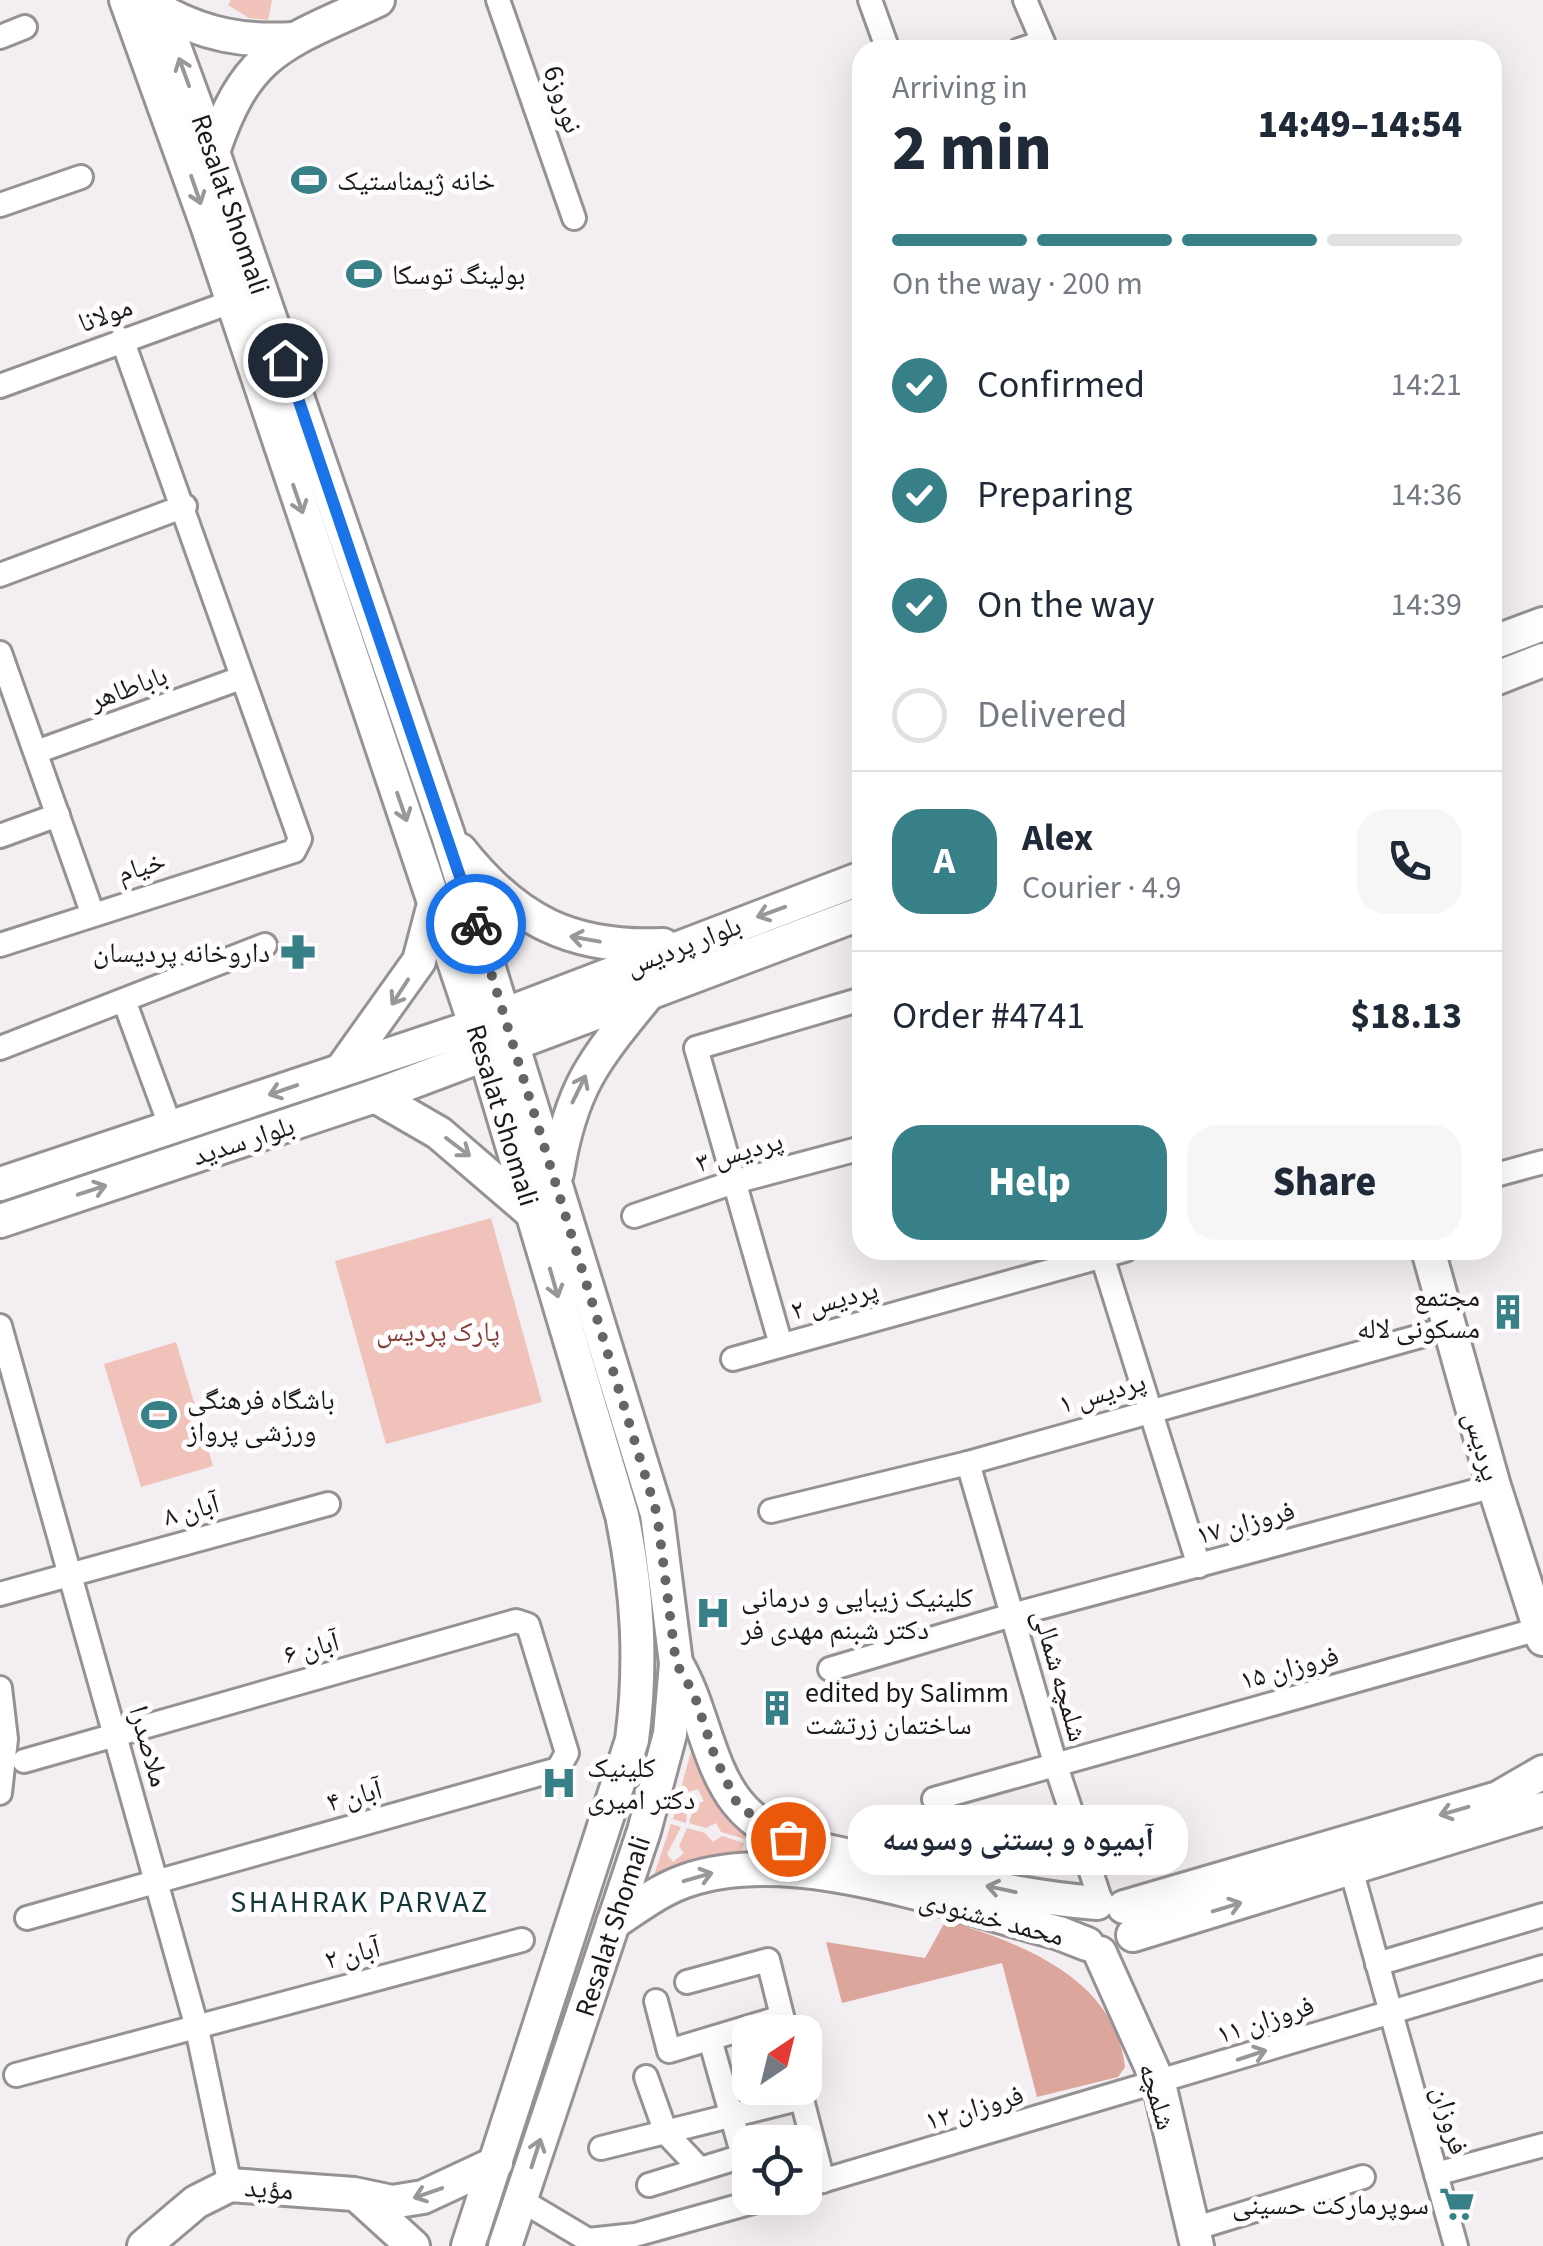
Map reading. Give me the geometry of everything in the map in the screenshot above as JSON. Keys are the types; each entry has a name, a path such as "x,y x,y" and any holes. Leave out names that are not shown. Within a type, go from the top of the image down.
{"main road":[{"name":"Resalat Shomali","path":"126,0 452,958 494,1034"},
{"path":"214,152 236,90 262,61 294,39 378,0"},
{"name":"Resalat Shomali","path":"159,5 214,152 484,948 494,1034 524,1134 534,1216 622,1515 636,1581 640,1678 632,1740 468,2246"},
{"path":"159,5 187,26 228,37 250,42 294,39"},
{"path":"1502,638 1543,624"},
{"path":"1502,676 1543,660"},
{"path":"448,835 486,883 521,912 566,936 628,946 682,944"},
{"name":"بلوار پردیس","path":"494,1034 682,944 852,882"},
{"path":"342,1070 419,961 434,904"},
{"name":"بلوار پردیس","path":"494,1034 649,994 852,916"},
{"path":"726,928 736,962"},
{"path":"452,958 484,948"},
{"path":"555,1182 566,1118 584,1078 649,994"},
{"name":"بلوار سدید","path":"0,1184 402,1050 494,1034"},
{"name":"بلوار سدید","path":"0,1221 412,1082 494,1034"},
{"path":"402,1050 412,1082"},
{"path":"375,1096 453,1144 534,1216"},
{"name":"Resalat Shomali","path":"506,2246 613,1923 670,1734 676,1663 657,1514 555,1182 524,1134"},
{"name":"پردیس","path":"1431,1260 1494,1486 1541,1634"},
{"name":"محمد خشنودی","path":"676,1663 694,1694 715,1757 736,1801 773,1832 797,1842 926,1874 1054,1900 1110,1927 1498,1798 1543,1772"},
{"name":"محمد خشنودی","path":"613,1923 686,1880 767,1867 1110,1927 1351,1869 1543,1809"},
{"path":"767,1867 757,1853 760,1840 773,1832"},
{"name":"شلمچه","path":"1110,1927 1159,2084 1195,2237"},
{"name":"مؤید","path":"144,2246 196,2202 230,2185 354,2194 392,2202 423,2197 496,2162"},
{"path":"354,2194 412,2246"}],"street":[{"name":"نوروز6","path":"498,0 574,218"},
{"path":"870,0 884,40"},
{"path":"1025,0 1042,40"},
{"path":"0,37 26,27"},
{"path":"0,205 81,178"},
{"name":"مولانا","path":"0,386 231,302"},
{"path":"122,339 185,506 241,678"},
{"path":"0,575 185,506"},
{"path":"0,655 92,912"},
{"name":"باباطاهر","path":"36,752 241,678"},
{"name":"خیام","path":"0,945 92,912 294,851 299,845 241,678"},
{"path":"0,836 58,814"},
{"path":"0,1048 265,945"},
{"path":"782,1345 696,1048 852,1002"},
{"path":"124,1003 171,1128"},
{"name":"پردیس ۳","path":"634,1216 734,1182 852,1151"},
{"path":"1502,1173 1543,1162"},
{"name":"پردیس ۲","path":"733,1358 1088,1260"},
{"path":"1103,1260 1199,1566"},
{"name":"ملاصدرا","path":"0,1326 196,2024 230,2185"},
{"name":"پردیس ۱","path":"771,1511 968,1463 1449,1328"},
{"name":"شلمچه شمالی","path":"968,1463 1055,1763 1110,1927"},
{"name":"فروزان ۱۷","path":"830,1669 1012,1615 1494,1486"},
{"name":"آبان ۸","path":"0,1594 328,1504"},
{"name":"آبان ۶","path":"24,1761 116,1732 523,1622 528,1625 566,1754 564,1763"},
{"name":"فروزان ۱۵","path":"934,1799 1541,1634"},
{"path":"0,1688 5,1710 1,1781"},
{"name":"آبان ۴","path":"27,1918 558,1769 564,1763"},
{"name":"فروزان","path":"1351,1869 1456,2246"},
{"path":"1377,1964 1543,1916"},
{"name":"آبان ۲","path":"16,2074 522,1940"},
{"path":"687,1982 768,1960 782,2015"},
{"name":"فروزان ۱۱","path":"1159,2084 1543,1967"},
{"path":"656,2001 669,2051 732,2034"},
{"path":"649,2184 743,2156 710,2038"},
{"path":"646,2077 666,2133 699,2168"},
{"name":"فروزان ۱۲","path":"822,2182 1159,2084"},
{"path":"600,2148 765,2105"},
{"path":"1436,2174 1543,2145"},
{"path":"1195,2237 1363,2177"},
{"path":"520,2200 589,2243 635,2236 732,2208"}],"green space":[{"path":"231,0 272,0 268,20 249,18 228,5"},
{"name":"پارک پردیس","path":"491,1218 542,1402 386,1444 335,1261"},
{"name":"باشگاه فرهنگی ورزشی پرواز","path":"176,1342 213,1466 141,1487 104,1364"},
{"path":"692,1747 715,1798 747,1831 745,1839 721,1832 716,1823 706,1828 689,1823 694,1806 704,1801 698,1789 688,1792 686,1823 673,1819"},
{"path":"671,1824 681,1827 667,1854 673,1862 684,1853 679,1846 687,1828 705,1833 713,1842 722,1836 744,1843 742,1851 652,1881"}],"shaded area":[{"path":"946,1920 1032,1953 1083,1987 1103,2009 1117,2036 1125,2067 1118,2077 1037,2097 1002,1963 842,2003 826,1942 925,1958"}],"way so far":[{"path":"476,924 657,1514 669,1583 676,1663 694,1694 715,1757 736,1801 762,1825 788,1839"}],"place":[{"name":"خانه ژیمناستیک","path":"309,180"},
{"name":"بولینگ توسکا","path":"364,274"},
{"name":"داروخانه پردیسان","path":"298,952"},
{"name":"مجتمع مسکونی لاله","path":"1508,1312"},
{"name":"باشگاه فرهنگی ورزشی پرواز","path":"159,1415"},
{"name":"کلینیک زیبایی و درمانی دکتر شبنم مهدی فر","path":"713,1613"},
{"name":"edited by Salimm ساختمان زرتشت","path":"777,1708"},
{"name":"کلینیک دکتر امیری","path":"559,1783"},
{"name":"آبمیوه و بستنی وسوسه","path":"788,1839"},
{"name":"سوپرمارکت حسینی","path":"1457,2204"}],"district":[{"name":"SHAHRAK PARVAZ","path":"360,1902"}],"route":[{"path":"285,360 476,924"}]}
